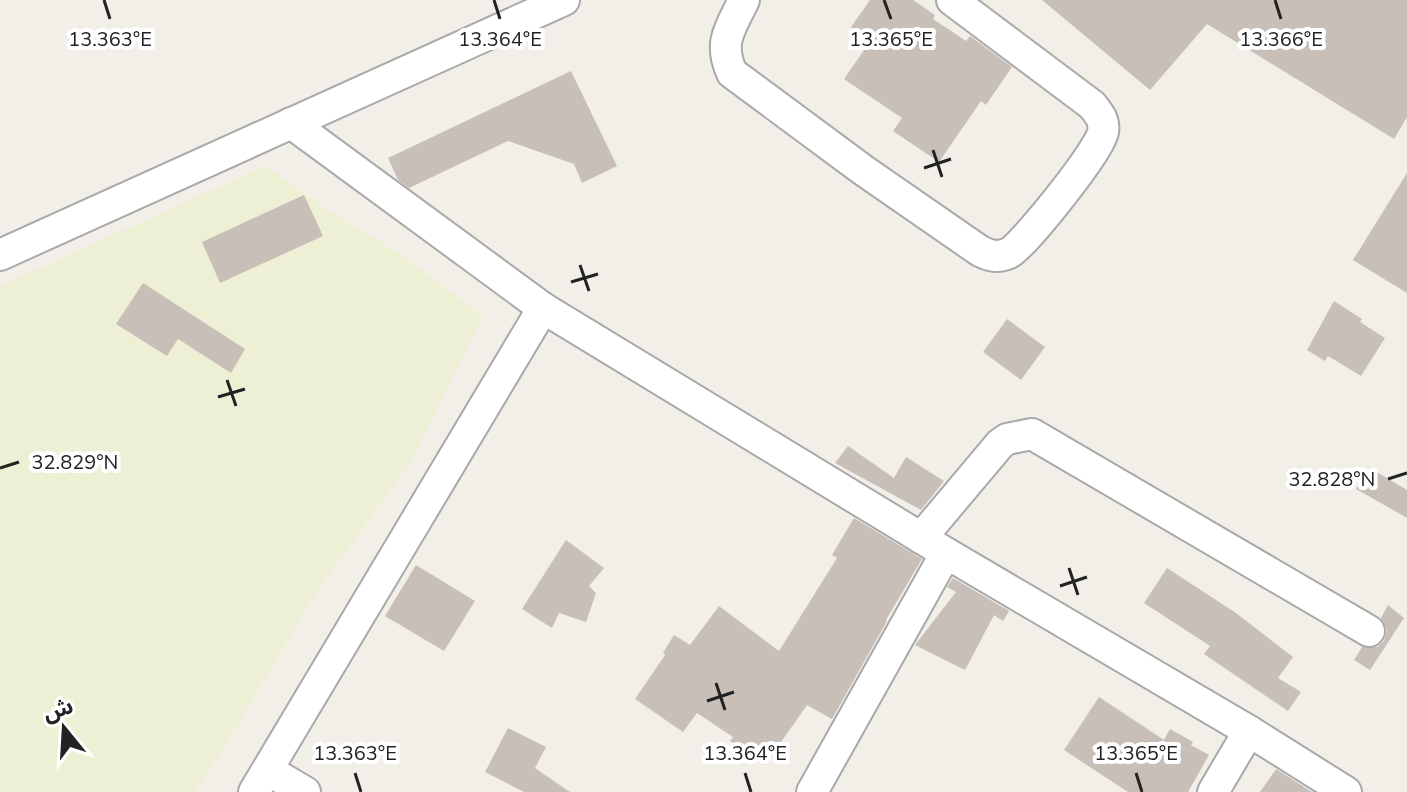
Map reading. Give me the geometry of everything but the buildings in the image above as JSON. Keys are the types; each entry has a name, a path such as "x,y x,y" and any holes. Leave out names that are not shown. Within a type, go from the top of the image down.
{"street":[{"path":"0,255 564,0"},
{"path":"744,0 724,44 732,73 863,170 980,251 990,256 1001,255 1011,252 1024,239 1091,156 1103,135 1103,120 1092,105 952,0"},
{"path":"291,123 543,308 933,546 1249,731 1346,792"},
{"path":"305,792 261,781 543,308"},
{"path":"812,792 933,546 1000,444 1007,439 1032,434 1369,631"},
{"path":"1213,792 1249,731"}],"green space":[{"path":"265,166 402,255 483,316 412,460 317,592 218,758 194,792 0,792 0,286"}]}
